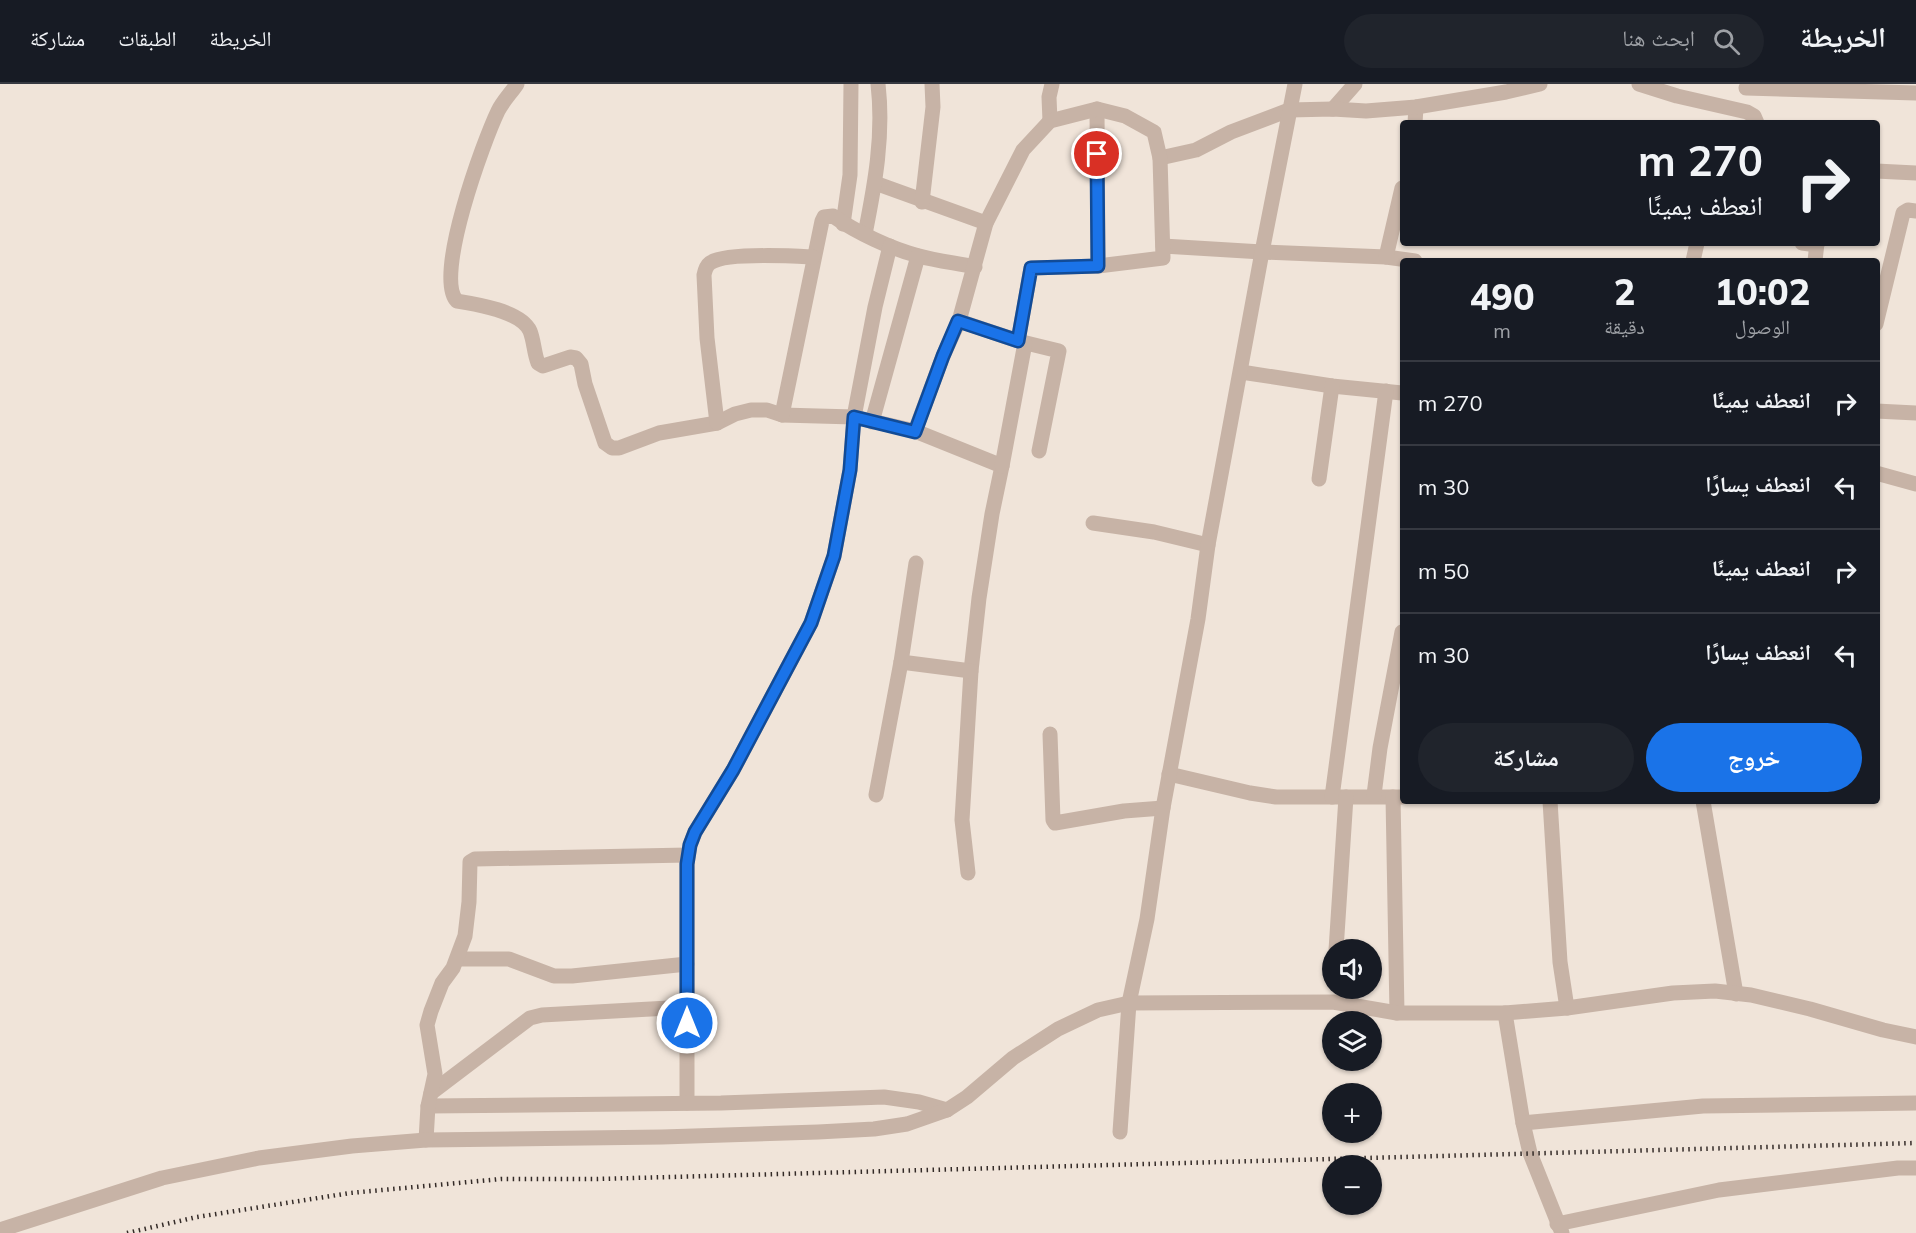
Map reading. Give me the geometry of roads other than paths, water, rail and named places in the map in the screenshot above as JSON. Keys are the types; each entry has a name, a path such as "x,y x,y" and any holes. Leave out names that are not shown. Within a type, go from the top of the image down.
{"street":[{"path":"517,84 500,108 489,132 465,199 454,247 450,288 452,296 457,301 500,309 522,322 529,328 538,363 543,366 570,357 576,358 581,364 604,443 612,448 632,444 659,433 717,423 735,414 767,410 782,415 854,417 915,432 1002,466"},
{"path":"843,224 850,175 851,84"},
{"path":"865,234 875,183 880,130 878,84"},
{"path":"922,201 933,106 932,84"},
{"path":"1050,121 1049,97 1052,84"},
{"path":"1333,109 1354,84"},
{"path":"1160,158 1196,150 1231,132 1289,110 1366,111 1416,106 1507,88 1540,84"},
{"path":"1639,84 1752,118 1746,86 1916,93"},
{"path":"1120,1132 1129,1003 1147,919 1163,808 1198,619 1208,545 1293,86"},
{"path":"1415,120 1416,106"},
{"path":"1097,109 1098,266"},
{"path":"915,432 958,321 986,224 1023,150 1050,121 1097,109 1125,116 1154,132 1160,158 1164,256 1162,259 1098,266 1031,268 1002,466 979,598 971,671 963,820 968,873"},
{"path":"1880,171 1916,173"},
{"path":"875,183 986,224"},
{"path":"1386,256 1400,196"},
{"path":"1880,301 1903,213 1908,210 1916,211"},
{"path":"782,415 813,257 824,217 833,216 843,224 918,256 975,267"},
{"path":"687,1103 688,855 695,832 733,770 811,623 834,556 850,470 854,417 875,307 890,246"},
{"path":"1163,246 1400,258"},
{"path":"717,423 707,338 704,275 706,266 711,261 746,256 813,257"},
{"path":"872,422 918,256"},
{"path":"958,321 1021,342 1059,351 1039,451"},
{"path":"1240,372 1332,386 1400,393"},
{"path":"1319,479 1332,386"},
{"path":"1336,939 1339,797 1386,391"},
{"path":"1880,411 1916,413"},
{"path":"1880,474 1916,484"},
{"path":"1093,523 1154,532 1208,545"},
{"path":"876,795 902,662 916,563"},
{"path":"1374,795 1380,748 1400,643"},
{"path":"902,662 971,671"},
{"path":"1050,735 1054,823 1124,811 1163,808"},
{"path":"1169,774 1276,797 1398,796 1397,1012"},
{"path":"1550,804 1560,962 1567,1008"},
{"path":"1704,804 1736,994"},
{"path":"426,1140 429,1099 435,1074 428,1025 442,983 453,968 465,936 470,862 475,860 688,855"},
{"path":"457,959 516,960 554,976 687,964"},
{"path":"1349,999 1397,1012 1505,1013 1567,1008 1673,993 1715,991 1751,995 1916,1037"},
{"path":"0,1230 173,1176 259,1158 352,1146 426,1140 662,1137 829,1131 874,1129 907,1124 947,1110 967,1097 1012,1058 1058,1029 1098,1010 1129,1003 1322,995"},
{"path":"429,1099 530,1018 542,1015 687,1007"},
{"path":"1505,1013 1530,1153 1560,1228 1719,1190 1898,1168 1916,1168"},
{"path":"429,1099 687,1103 884,1097 919,1101 947,1110"},
{"path":"1523,1123 1703,1106 1916,1103"}],"railway":[{"path":"127,1233 197,1217 350,1193 501,1179 597,1179 1916,1143"}]}
